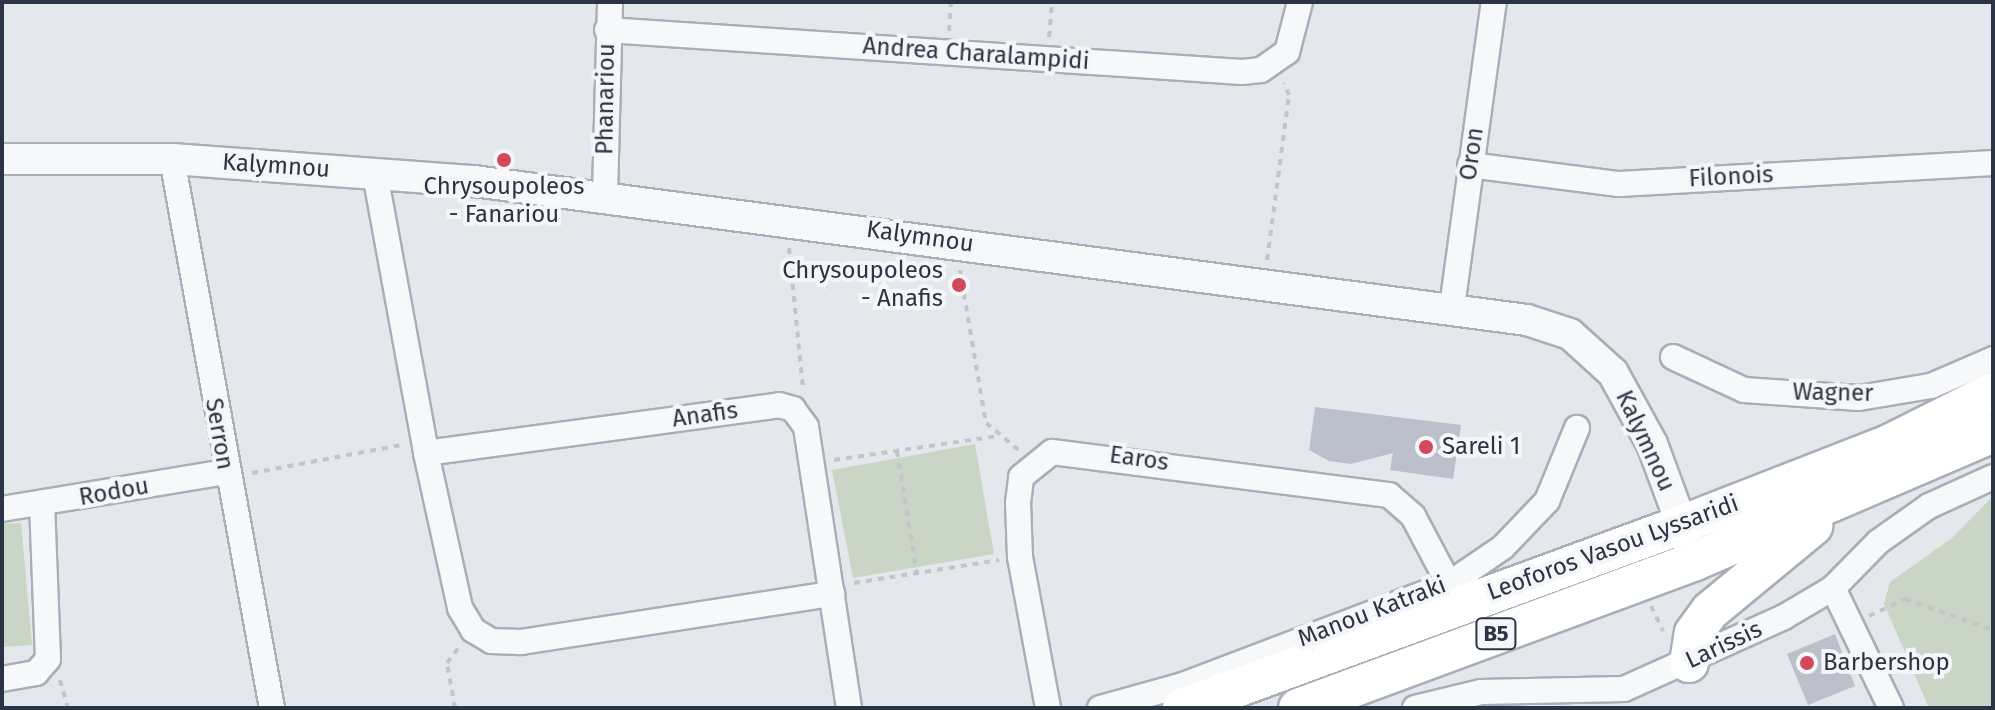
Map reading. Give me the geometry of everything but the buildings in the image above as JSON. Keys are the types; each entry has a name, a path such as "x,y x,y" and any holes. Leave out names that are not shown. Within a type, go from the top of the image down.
{"main road":[{"name":"Leoforos Vasou Lyssaridi","path":"1182,708 1681,525 1889,444 1993,392"},
{"name":"Leoforos Vasou Lyssaridi","path":"1298,708 1695,561 1850,498 1993,433"},
{"path":"1689,663 1694,633 1710,611 1850,498"}],"street":[{"name":"Phanariou","path":"605,195 610,2"},
{"path":"1275,63 1294,38 1300,2"},
{"name":"Oron","path":"1452,307 1494,2"},
{"name":"Andrea Charalampidi","path":"607,30 1242,72 1275,63"},
{"name":"Kalymnou","path":"2,159 172,159 605,195 1452,307 1527,320 1570,334 1593,351 1632,402 1695,561"},
{"name":"Serron","path":"172,159 226,475 272,708"},
{"name":"Filonois","path":"1470,165 1619,184 1993,163"},
{"path":"375,174 425,447 460,608 473,630 491,641 521,642 832,590"},
{"name":"Wagner","path":"1673,357 1744,390 1859,398 1931,386 1993,359"},
{"name":"Anafis","path":"425,447 779,405 793,409"},
{"path":"793,409 806,427 849,708"},
{"name":"Manou Katraki","path":"1100,708 1183,685 1449,584 1503,547 1547,501 1577,428"},
{"name":"Earos","path":"1035,461 1076,450 1389,495 1413,516 1449,584"},
{"path":"1035,461 1021,477 1020,557 1048,708"},
{"name":"Rodou","path":"2,509 226,475"},
{"name":"Larissis","path":"1415,708 1481,692 1624,689 1689,663 1833,588 1878,542 1929,506 1993,477"},
{"path":"2,679 36,673 48,659 42,505"},
{"path":"1833,588 1891,708"}],"path":[{"path":"948,42 951,2"},
{"path":"1047,59 1052,2"},
{"path":"1264,282 1289,95 1275,63"},
{"path":"786,219 807,381 793,409"},
{"path":"955,242 986,423 1035,461"},
{"path":"812,463 999,436"},
{"path":"226,475 425,447"},
{"path":"897,451 917,574"},
{"path":"832,590 1020,557"},
{"path":"1851,625 1905,599 1993,630"},
{"path":"455,708 447,663 473,630"}],"green space":[{"path":"975,444 994,554 853,578 832,470"},
{"path":"1993,496 1993,708 1929,708 1884,604 1890,582 1952,538"},
{"path":"21,523 32,645 2,647 2,524"}],"place":[{"name":"Chrysoupoleos - Fanariou","path":"504,160"},
{"name":"Chrysoupoleos - Anafis","path":"959,285"},
{"name":"Sareli 1","path":"1426,447"},
{"name":"Barbershop","path":"1807,663"}]}
